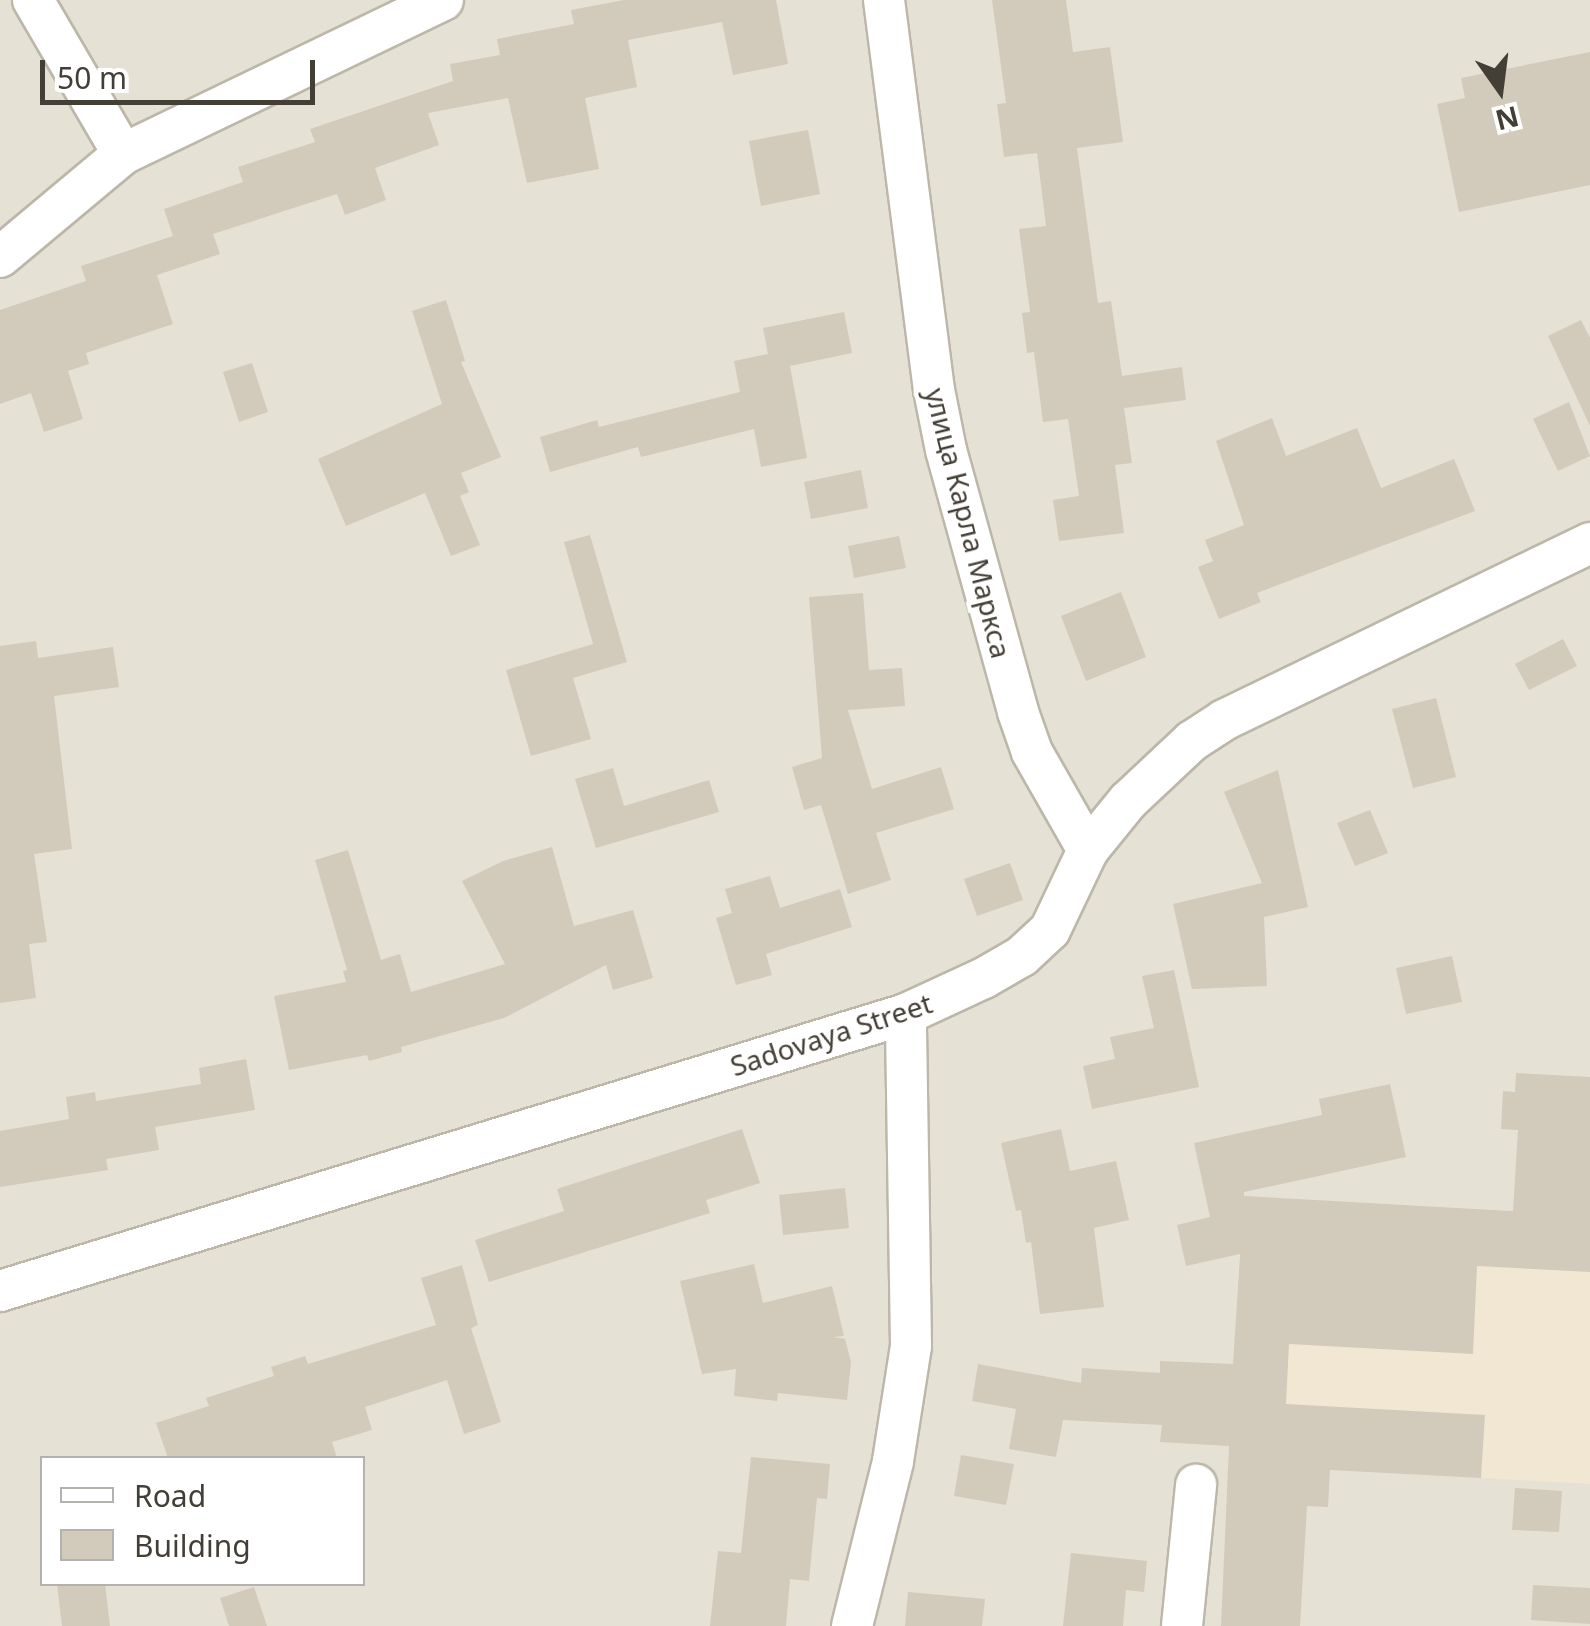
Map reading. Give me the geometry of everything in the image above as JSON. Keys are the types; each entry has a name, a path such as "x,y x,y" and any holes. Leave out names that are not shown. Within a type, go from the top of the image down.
{"street":[{"path":"34,0 124,154"},
{"path":"0,256 124,154 443,0"},
{"name":"улица Карла Маркса","path":"884,0 934,390 946,450 1032,752 1088,850"},
{"name":"Sadovaya Street","path":"0,1291 906,1014 1022,956 1050,930 1088,850 1164,764 1224,720 1590,543"},
{"path":"852,1626 893,1461 911,1346 906,1014"},
{"path":"1182,1626 1196,1485"}],"shaded area":[{"path":"0,0 1590,0 1590,1626 0,1626"},
{"path":"1352,1202 1590,1215 1590,1484 1228,1464 1241,1226"}],"building":[{"path":"624,0 776,0 788,64 733,75 722,22 628,40 637,87 585,98 599,169 527,183 508,98 428,113 439,145 375,168 386,200 345,215 337,194 213,234 220,254 157,275 173,324 86,353 89,364 68,371 83,419 44,432 31,393 0,404 0,310 86,281 81,266 173,236 164,209 243,182 238,167 315,142 310,129 453,81 450,64 500,55 497,39 574,24 571,10"},
{"path":"992,0 1066,0 1073,52 1110,47 1123,142 1077,148 1098,303 1111,301 1122,376 1182,367 1186,400 1124,408 1132,463 1115,465 1124,533 1059,541 1053,500 1079,496 1068,419 1043,422 1034,352 1027,353 1022,313 1030,312 1019,229 1046,226 1037,153 1004,157 997,104 1006,103"},
{"path":"1590,52 1590,185 1459,212 1437,104 1465,98 1461,78"},
{"path":"808,130 820,194 761,206 749,141"},
{"path":"446,300 465,361 461,362 501,457 461,473 469,492 460,496 480,545 451,556 425,493 346,526 318,459 442,404 412,311"},
{"path":"844,312 852,353 790,366 807,458 761,467 754,429 641,457 638,447 550,472 540,437 597,420 599,427 740,392 734,361 768,354 763,328"},
{"path":"1581,320 1590,338 1590,426 1548,336"},
{"path":"252,363 268,412 239,422 223,372"},
{"path":"1569,402 1590,456 1558,471 1533,419"},
{"path":"1272,418 1286,456 1357,428 1381,488 1454,459 1475,511 1257,593 1261,602 1219,619 1198,567 1213,561 1205,540 1244,525 1216,441"},
{"path":"861,470 868,508 811,519 804,482"},
{"path":"590,535 627,662 573,678 591,739 531,756 506,670 593,644 564,542"},
{"path":"899,536 906,568 854,578 848,546"},
{"path":"1121,592 1146,657 1086,681 1061,616"},
{"path":"863,593 869,670 902,668 905,706 848,710 872,789 941,767 954,809 876,833 891,880 848,894 821,805 804,810 792,767 822,758 809,597"},
{"path":"1563,639 1577,666 1529,690 1515,664"},
{"path":"36,641 38,658 113,647 119,687 54,696 72,849 34,854 47,942 29,944 36,998 0,1003 0,646"},
{"path":"1436,698 1456,777 1413,788 1392,709"},
{"path":"613,768 624,806 709,780 719,812 596,848 575,779"},
{"path":"1278,770 1308,907 1264,917 1267,986 1192,989 1173,904 1262,883 1224,792"},
{"path":"1370,810 1388,853 1355,866 1337,823"},
{"path":"552,847 574,926 633,910 653,978 613,990 606,965 504,1018 401,1047 402,1052 369,1061 367,1055 289,1070 274,996 346,982 343,971 347,970 315,860 348,850 381,960 400,954 411,992 505,964 462,881 503,861"},
{"path":"1010,863 1023,900 977,916 964,879"},
{"path":"770,876 780,908 840,889 852,927 766,954 772,975 736,985 716,918 732,913 725,889"},
{"path":"1452,956 1462,1002 1406,1014 1396,968"},
{"path":"1174,970 1199,1087 1092,1109 1083,1066 1115,1059 1110,1037 1154,1028 1142,976"},
{"path":"246,1059 255,1110 155,1127 159,1150 106,1159 108,1170 0,1187 0,1131 69,1119 66,1097 95,1092 96,1101 201,1084 199,1068"},
{"path":"1516,1073 1590,1077 1590,1272 1477,1266 1473,1354 1289,1344 1286,1404 1485,1415 1481,1478 1330,1470 1328,1507 1307,1506 1300,1626 1221,1626 1229,1446 1160,1442 1162,1425 1063,1420 1056,1457 1009,1449 1016,1409 972,1401 978,1364 1081,1383 1082,1368 1160,1373 1160,1361 1233,1364 1240,1254 1186,1266 1177,1225 1210,1217 1194,1143 1322,1115 1319,1099 1390,1084 1406,1157 1244,1192 1244,1196 1513,1211 1518,1130 1501,1129 1503,1091 1515,1092"},
{"path":"742,1129 760,1183 706,1200 710,1213 489,1282 475,1240 564,1211 557,1189"},
{"path":"1061,1129 1070,1171 1116,1161 1129,1220 1094,1228 1104,1307 1040,1314 1031,1242 1026,1243 1021,1210 1016,1211 1001,1143"},
{"path":"845,1188 849,1228 783,1235 779,1195"},
{"path":"754,1264 763,1303 832,1286 844,1336 833,1337 845,1339 851,1362 847,1400 778,1393 777,1401 734,1396 736,1369 702,1374 680,1281"},
{"path":"462,1265 478,1325 471,1328 501,1422 464,1434 447,1380 365,1407 372,1430 332,1442 336,1456 167,1456 156,1423 209,1406 206,1398 274,1376 271,1367 305,1356 308,1364 436,1325 421,1278"},
{"path":"961,1455 1014,1464 1006,1505 954,1496"},
{"path":"751,1457 830,1464 827,1499 817,1498 809,1581 790,1579 786,1626 710,1626 718,1551 741,1553"},
{"path":"1515,1488 1562,1491 1559,1532 1512,1530"},
{"path":"1071,1553 1147,1561 1144,1592 1126,1590 1123,1626 1063,1626"},
{"path":"1533,1585 1590,1588 1590,1624 1531,1620"},
{"path":"57,1586 105,1586 110,1626 62,1626"},
{"path":"254,1587 267,1626 229,1626 220,1598"},
{"path":"908,1592 985,1599 982,1626 905,1626"}]}
